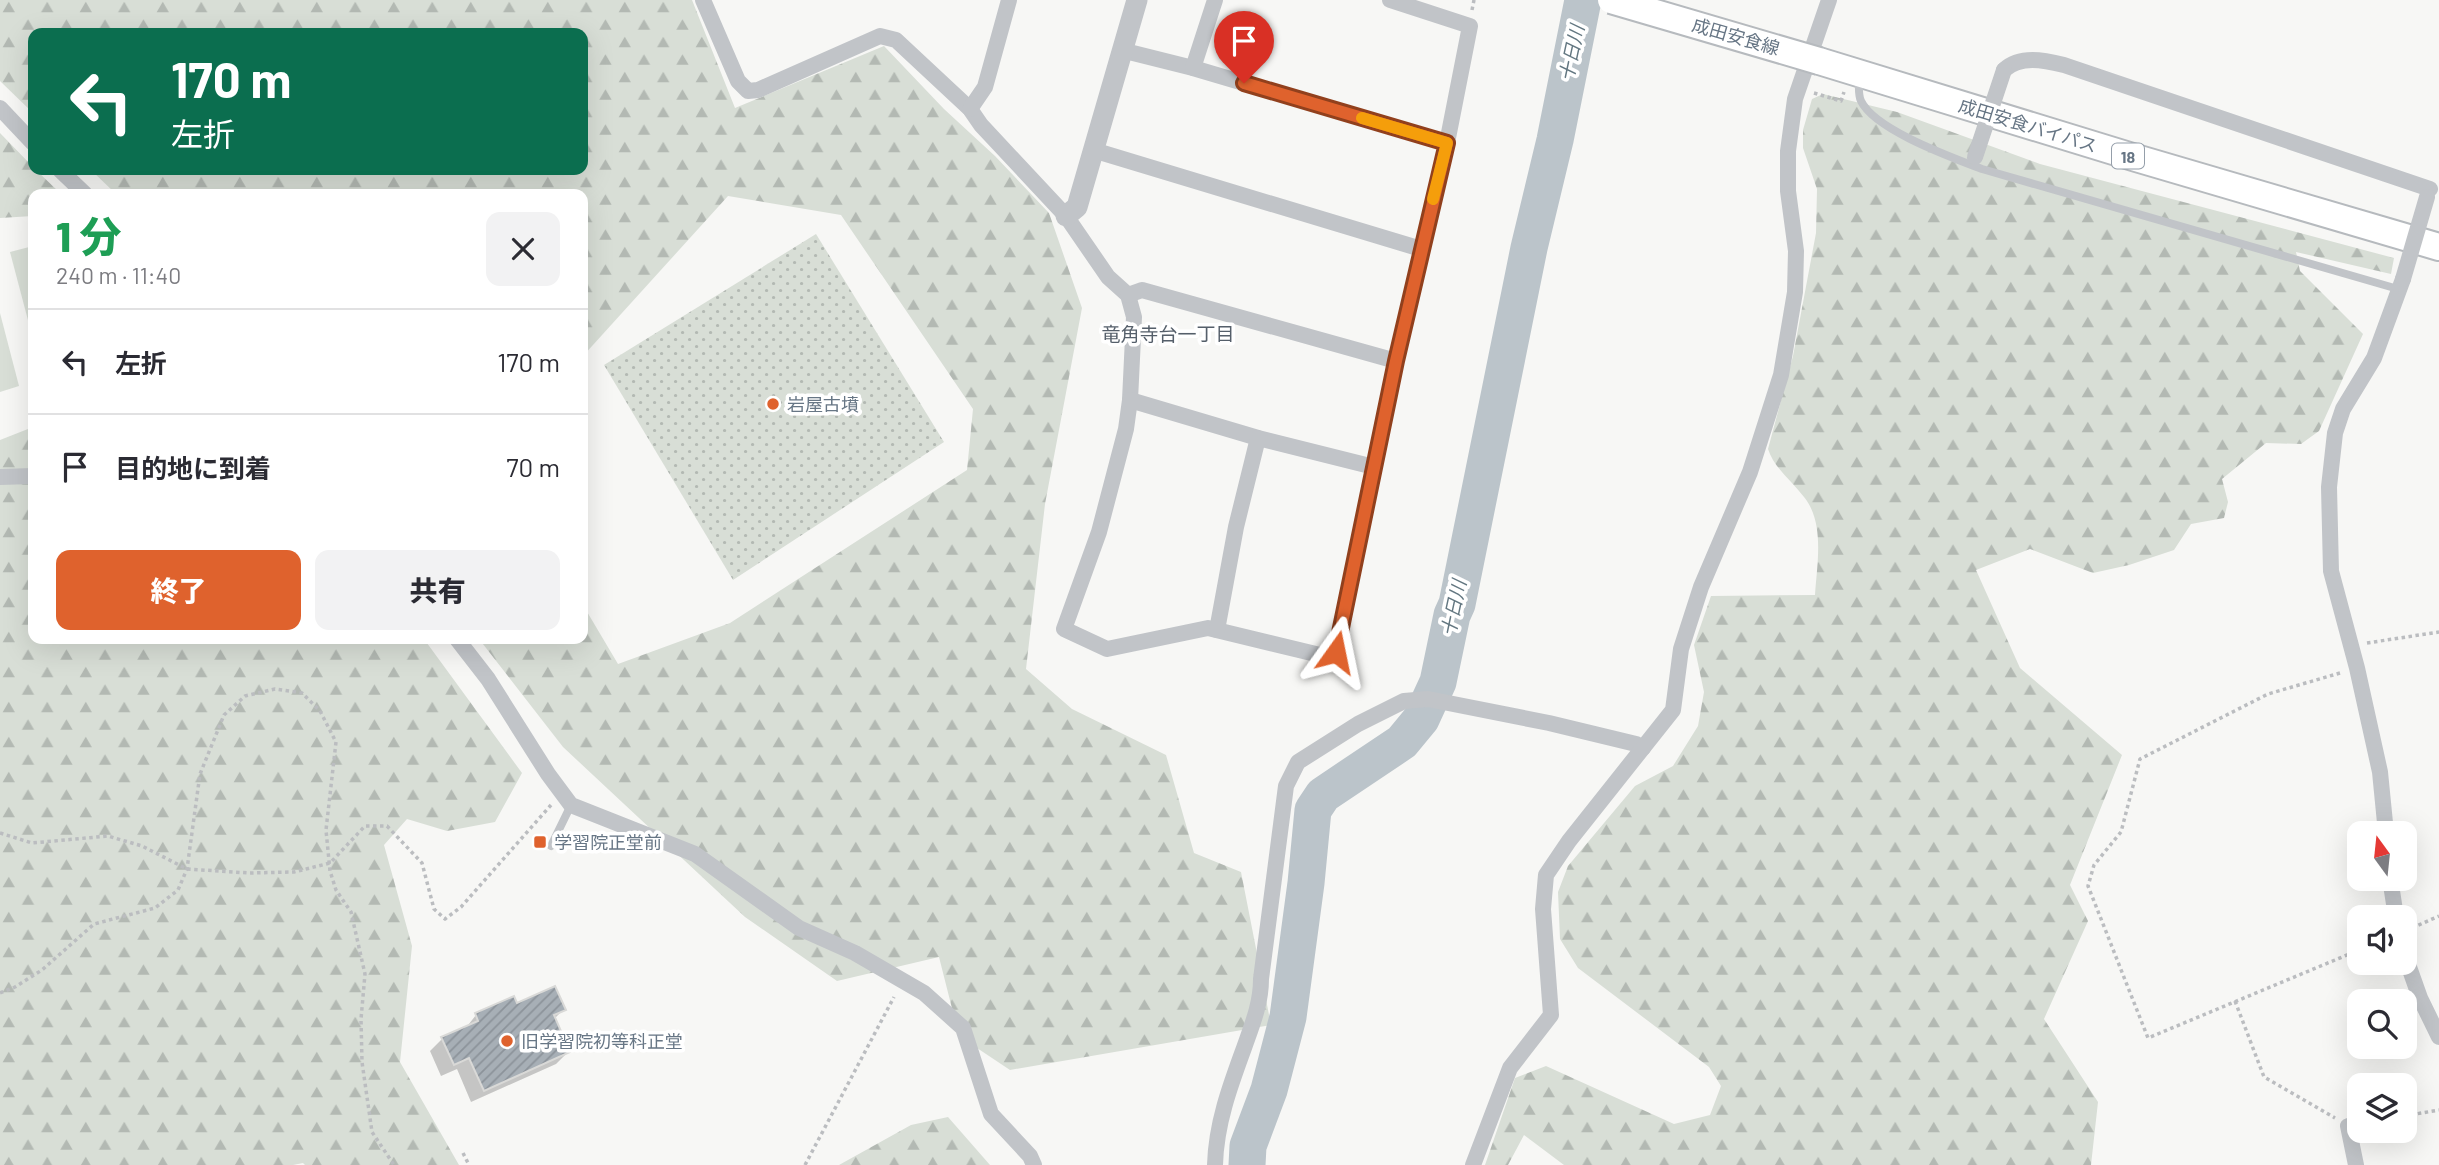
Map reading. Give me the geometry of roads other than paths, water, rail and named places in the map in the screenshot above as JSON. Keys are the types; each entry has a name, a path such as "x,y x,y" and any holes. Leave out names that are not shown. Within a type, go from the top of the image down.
{"main road":[{"name":"成田安食線","path":"1611,0 1819,61"},
{"name":"成田安食バイパス","path":"1819,61 2439,247"}],"street":[{"path":"703,0 738,81 747,91 758,90 880,36 896,40 970,109 981,125 1066,216 1108,277 1128,295 1134,317 1126,429 1099,532 1063,629 1107,649 1208,628 1325,656 1336,652 1396,361 1420,249 1447,143 1470,26 1390,0"},
{"path":"970,109 985,87 1009,0"},
{"path":"1066,216 1077,207 1137,0"},
{"path":"1193,68 1215,0"},
{"path":"1473,1165 1510,1068 1551,1015 1543,909 1546,875 1569,841 1673,709 1681,649 1697,600 1750,471 1781,374 1795,292 1796,251 1788,191 1788,151 1795,99 1829,0"},
{"path":"1121,50 1193,68 1447,143"},
{"path":"1978,163 2004,69 2010,64 2040,60 2064,65 2432,190 2374,358 2343,409 2331,455 2331,571 2357,668 2380,772 2385,821"},
{"path":"0,108 28,138"},
{"path":"1093,150 1420,249"},
{"path":"65,175 80,189"},
{"path":"1128,295 1142,290 1396,361"},
{"path":"1130,400 1258,438 1374,467"},
{"path":"1217,631 1236,527 1258,438"},
{"path":"0,477 28,476"},
{"path":"461,644 488,679 566,799 695,854 799,928 855,953 924,993 962,1028 991,1114 1030,1156 1034,1165"},
{"path":"1214,1165 1224,1104 1261,1000 1286,786 1298,762 1358,724 1404,701 1428,699 1549,723 1643,748"},
{"path":"2412,975 2439,1037"},
{"path":"2351,1143 2356,1165"}],"lane":[{"path":"1859,73 1859,98 1869,113 1925,148 2400,284"},
{"path":"551,846 566,799"}],"waterway":[{"name":"十日川","path":"1247,1165 1248,1146 1269,1090 1288,1017 1313,810 1323,795 1402,742 1421,719 1438,682 1452,615 1457,604 1529,248 1555,140 1583,0"}],"place":[{"name":"岩屋古墳","path":"773,404"},
{"name":"学習院正堂前","path":"540,842"},
{"name":"旧学習院初等科正堂","path":"507,1041"}],"district":[{"name":"竜角寺台一丁目","path":"1168,333"}]}
